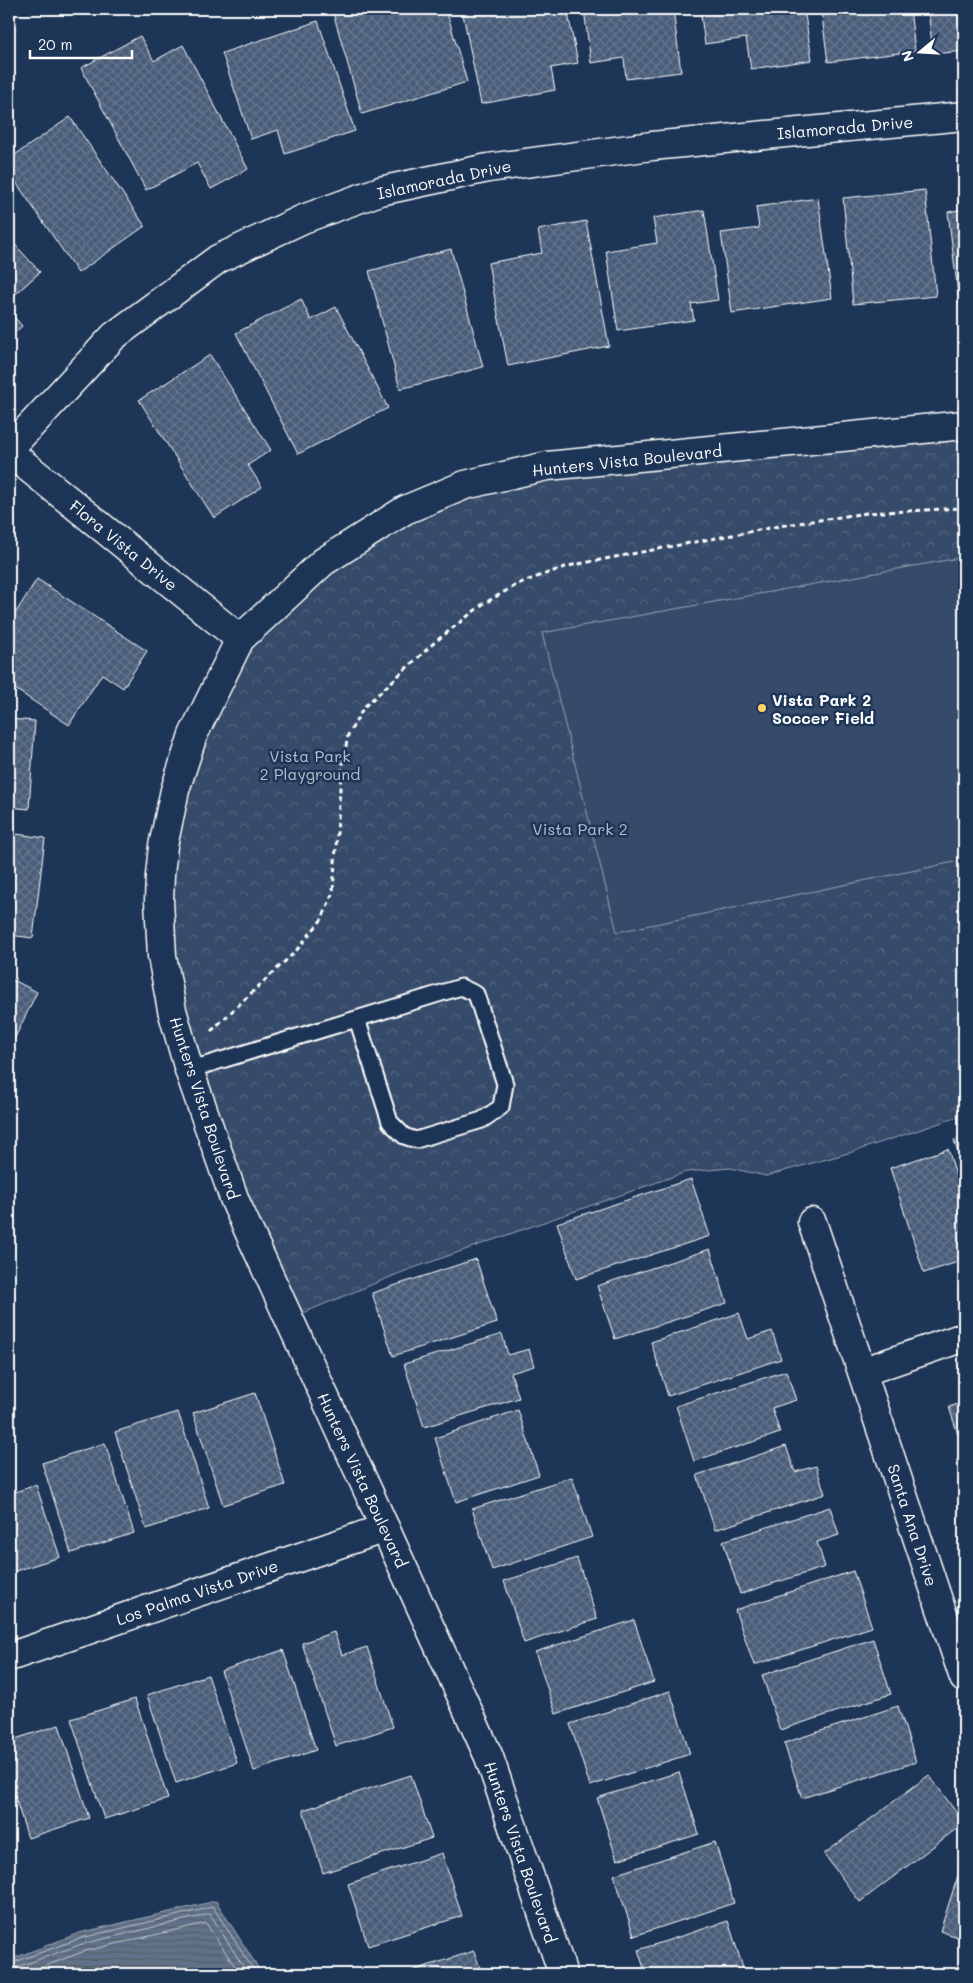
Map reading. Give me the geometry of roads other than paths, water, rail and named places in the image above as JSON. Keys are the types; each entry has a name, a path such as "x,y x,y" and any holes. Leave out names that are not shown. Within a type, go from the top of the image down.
{"street":[{"name":"Islamorada Drive","path":"9,450 114,336 218,259 303,219 380,190 488,168 652,146 964,116"},
{"name":"Hunters Vista Boulevard","path":"563,1974 489,1757 386,1528 235,1202 187,1063 172,1010 162,956 159,902 163,846 175,790 193,735 240,639 323,562 405,510 465,485 547,466 964,425"},
{"name":"Flora Vista Drive","path":"9,450 240,639"},
{"name":"Santa Ana Drive","path":"812,1222 964,1678"},
{"path":"862,1372 964,1337"},
{"name":"Los Palma Vista Drive","path":"9,1657 386,1528"}],"lane":[{"path":"187,1063 357,1018 461,987 476,994 505,1084 501,1107 482,1120 416,1140 404,1136 390,1122 357,1018"}],"water":[{"path":"216,1901 262,1974 9,1974 9,1960 79,1933"}],"place":[{"name":"Vista Park 2 Soccer Field","path":"762,708"}],"park label":[{"name":"Vista Park 2 Playground","path":"310,764"},
{"name":"Vista Park 2","path":"580,828"}]}
